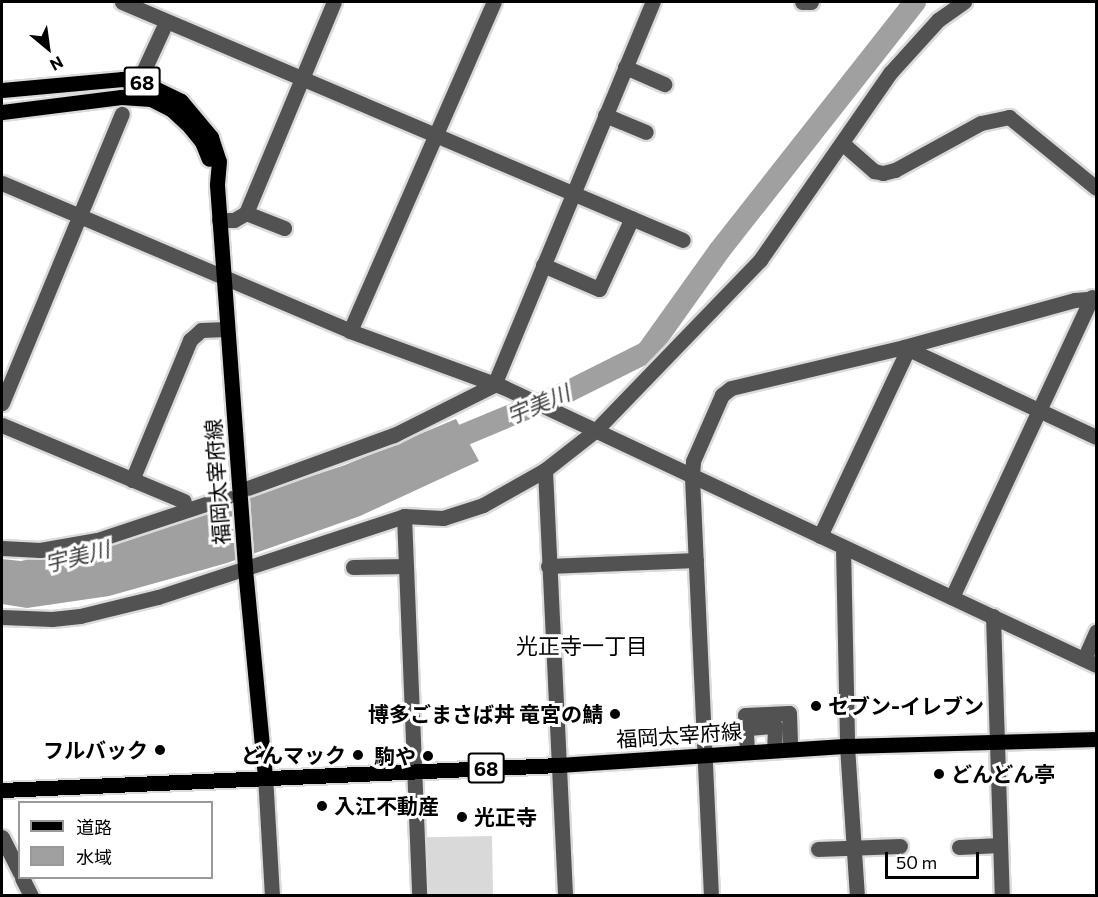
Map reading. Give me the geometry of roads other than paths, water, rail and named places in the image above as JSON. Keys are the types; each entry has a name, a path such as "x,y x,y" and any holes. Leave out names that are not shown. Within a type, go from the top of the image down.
{"main road":[{"name":"福岡太宰府線","path":"2,90 122,80 157,87 181,101 211,137 219,160 217,185 219,220 238,492 265,775"},
{"name":"福岡太宰府線","path":"2,112 121,97 151,99 171,109 202,142 217,185"},
{"name":"福岡太宰府線","path":"2,790 165,785 265,775 559,765 847,746 995,740 1096,739"}],"street":[{"path":"122,2 437,138 683,240"},
{"path":"219,220 234,220 246,213 334,2"},
{"path":"350,331 437,138 494,2"},
{"path":"2,548 40,550 97,540 394,435 498,386 571,193 653,2"},
{"path":"802,2 811,2"},
{"path":"2,617 43,619 80,616 158,597 404,516 427,518 453,515 483,505 545,470 595,431 760,260 913,46 964,2"},
{"path":"143,72 166,22"},
{"path":"625,67 664,84"},
{"path":"2,403 81,218 122,114"},
{"path":"605,115 646,132"},
{"path":"842,143 874,171 883,172 895,170 981,123 1009,117 1096,189"},
{"path":"2,183 350,331 498,386 1090,662 1096,632"},
{"path":"246,213 284,228"},
{"path":"543,265 599,289 632,218"},
{"path":"711,896 692,476 693,461 722,395 731,388 906,348 1094,297"},
{"path":"952,597 1094,297"},
{"path":"132,480 190,340 201,330 227,329"},
{"path":"906,348 1096,437"},
{"path":"820,536 906,348"},
{"path":"2,425 184,501"},
{"path":"545,470 565,896"},
{"path":"404,516 419,896"},
{"path":"843,547 847,746 857,896"},
{"path":"548,566 696,560"},
{"path":"353,567 406,566"},
{"path":"993,616 995,740 1002,896"},
{"path":"742,752 746,728 775,726 782,750"},
{"path":"265,775 272,896"},
{"path":"2,837 18,869"},
{"path":"959,847 999,845"},
{"path":"818,849 900,846"},
{"path":"22,879 31,896"}],"water":[{"path":"456,419 479,461 360,516 227,563 109,596 27,608 2,604 2,559 21,561 114,541 345,465"}],"waterway":[{"name":"宇美川","path":"437,446 569,391 647,352 719,251 915,2"}],"place":[{"name":"セブン-イレブン","path":"816,706"},
{"name":"博多ごまさば丼 竜宮の鯖","path":"615,714"},
{"name":"フルバック","path":"160,750"},
{"name":"どんマック","path":"358,755"},
{"name":"駒や","path":"428,756"},
{"name":"どんどん亭","path":"939,774"},
{"name":"入江不動産","path":"322,806"},
{"name":"光正寺","path":"462,817"}],"district":[{"name":"光正寺一丁目","path":"582,646"}]}
